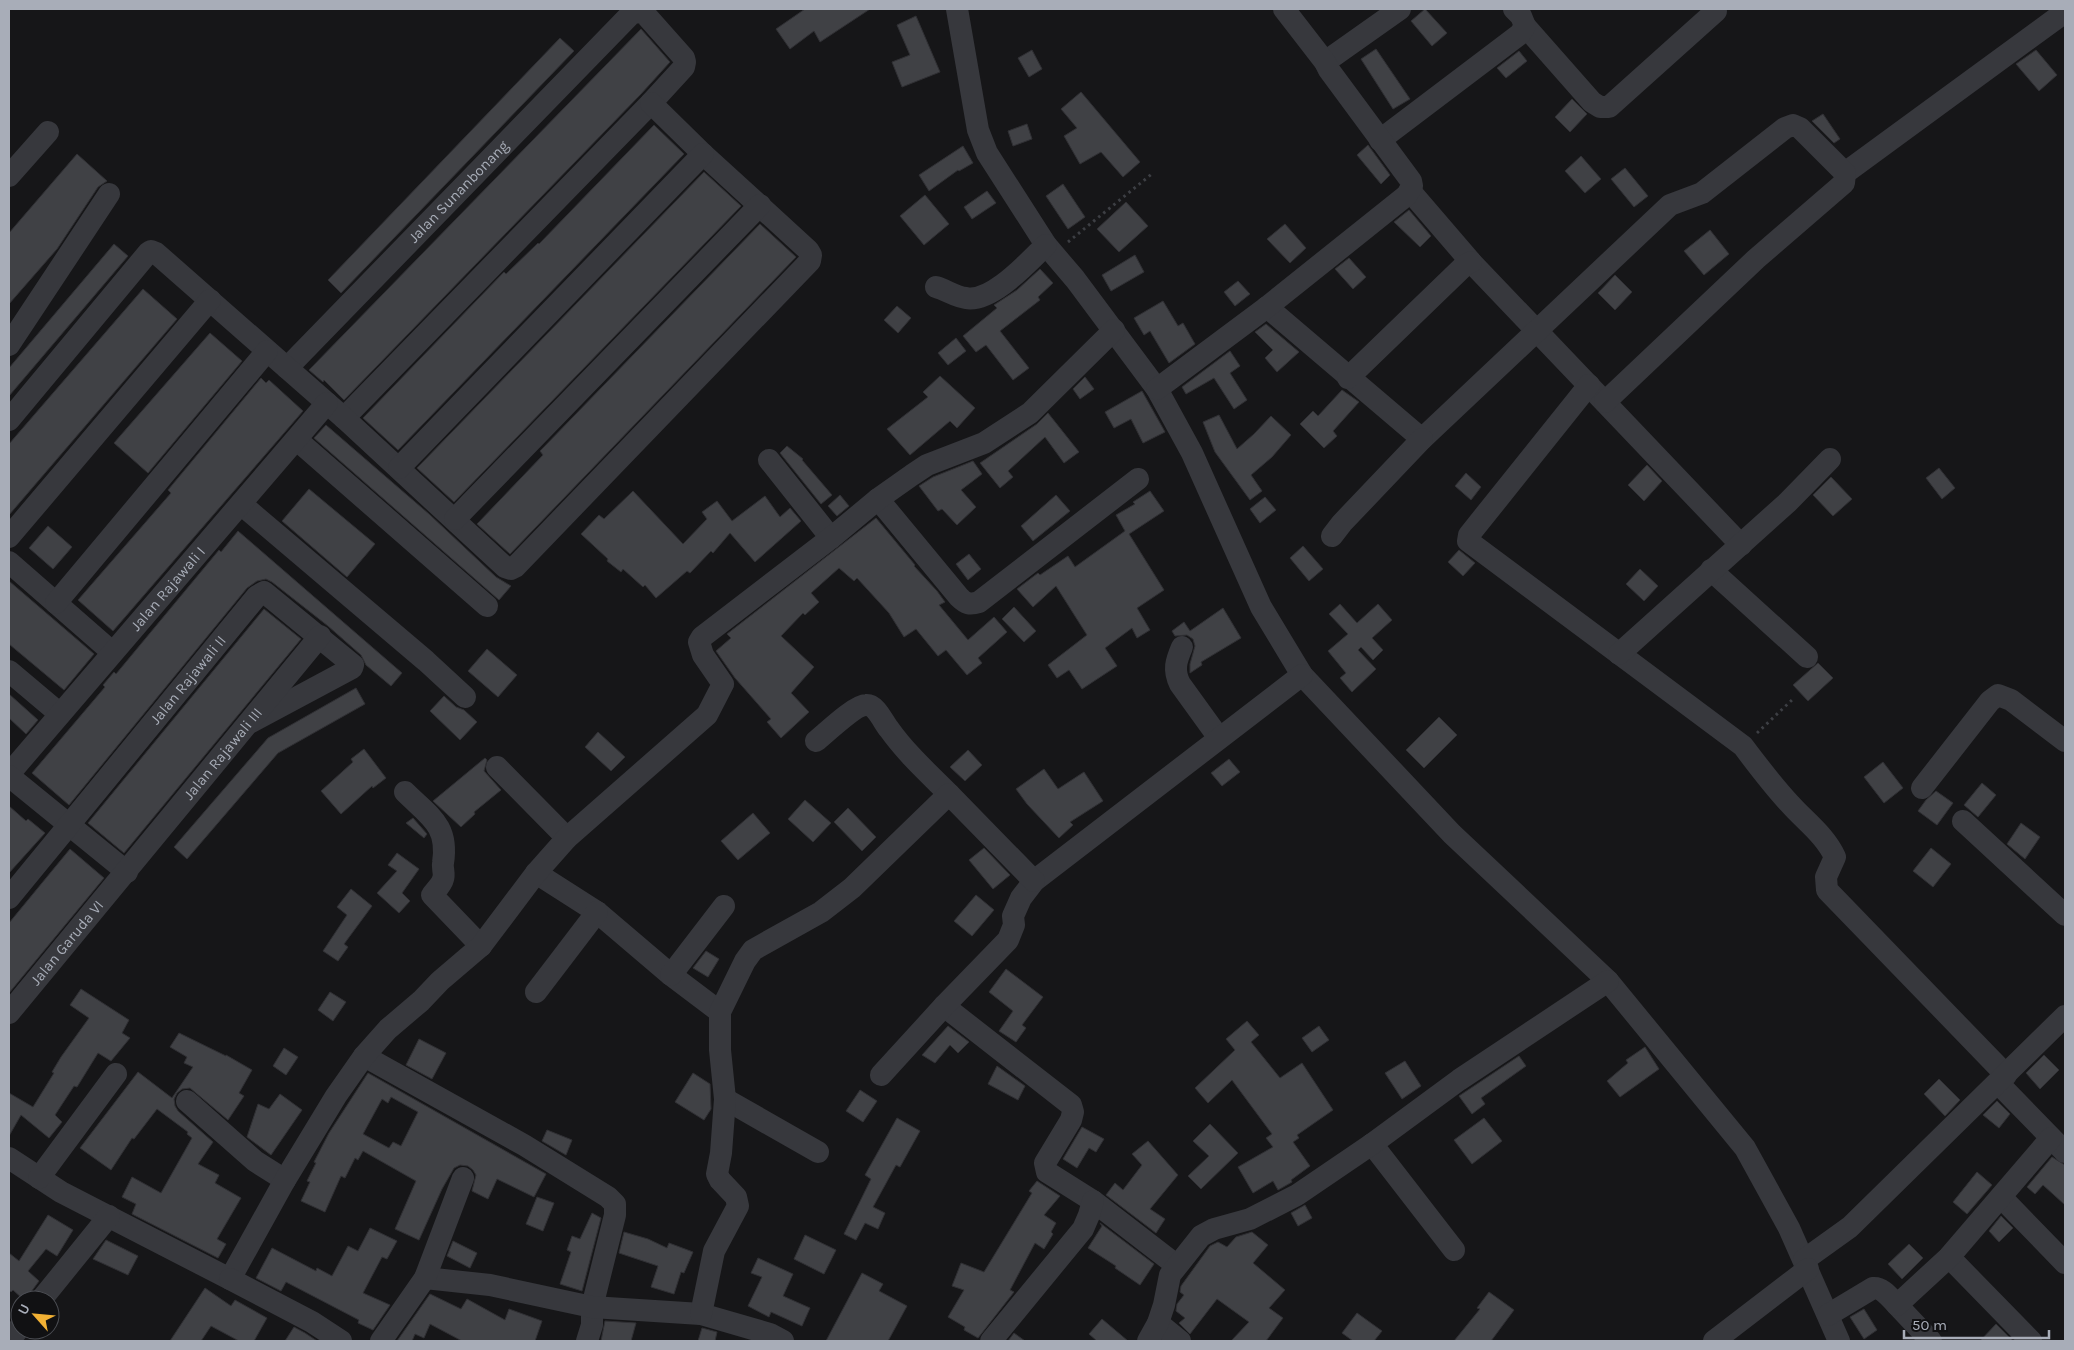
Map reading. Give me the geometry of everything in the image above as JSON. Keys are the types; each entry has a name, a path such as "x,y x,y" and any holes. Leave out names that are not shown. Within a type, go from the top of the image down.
{"street":[{"path":"957,9 978,130 984,146 998,171 1050,249 1114,330 1157,389 1192,453 1260,607 1302,675 1452,834 1608,981 1745,1148 1806,1265 1839,1341"},
{"path":"1157,389 1267,307 1410,190 1411,181 1325,62 1284,9"},
{"path":"1325,62 1400,9"},
{"path":"1520,17 1592,102 1600,107 1608,107 1716,11"},
{"name":"Jalan Sunanbonang","path":"287,368 630,15 636,12 644,13 685,60 684,67 651,103"},
{"path":"1605,402 1756,259 1844,183 1845,174 2065,12"},
{"path":"1380,140 1520,34 1520,17"},
{"path":"9,420 148,253 156,253 344,418 506,567 511,569 522,560 810,261 811,255 808,250 703,154 651,103 344,418"},
{"path":"1332,536 1422,439 1670,205 1702,193 1789,126 1800,128 1845,174"},
{"path":"9,176 48,132"},
{"path":"399,468 703,154"},
{"path":"1410,190 1471,262 1741,545"},
{"path":"9,345 109,194"},
{"path":"455,519 760,205"},
{"path":"936,287 966,298 980,297 1008,281 1050,249"},
{"path":"1348,378 1471,262"},
{"path":"9,537 210,300"},
{"path":"1267,307 1348,378 1422,439"},
{"path":"230,1279 285,1180 336,1096 364,1056 388,1029 480,946 536,873 567,838 707,715 723,684 703,654 698,642 702,637 878,499 927,465 984,442 1030,414 1114,330"},
{"path":"56,603 267,351"},
{"path":"1589,385 1467,538 1468,541 1743,746 1762,772 1827,842 1832,850 1835,857 1826,877 1828,890 2002,1079 2058,1145 2001,1197 1949,1257 1897,1305"},
{"name":"Jalan Rajawali I","path":"9,775 112,652 327,403"},
{"path":"296,440 488,606"},
{"path":"1619,654 1788,502 1830,459"},
{"path":"768,460 830,538"},
{"path":"878,499 959,597 971,605 987,596 1138,479"},
{"path":"241,504 426,660 465,697"},
{"path":"9,562 112,652"},
{"path":"1711,570 1807,657"},
{"name":"Jalan Rajawali II","path":"69,826 258,596 264,592 320,636"},
{"path":"251,722 353,667 352,663 320,636"},
{"name":"Jalan Rajawali III","path":"127,872 320,636"},
{"path":"1182,647 1176,660 1176,675 1180,684 1219,738"},
{"path":"9,671 60,714"},
{"path":"881,1075 1008,940 1021,898 1034,881 1302,675"},
{"path":"1922,788 1990,701 1998,695 2003,695 2011,700 2065,742"},
{"path":"816,741 856,709 868,705 876,710 899,742 1034,881"},
{"path":"497,767 567,838"},
{"path":"9,775 127,872"},
{"path":"405,792 440,826 444,837 445,849 442,867 444,878 432,895 480,946"},
{"path":"701,1314 714,1250 738,1206 736,1198 717,1174 721,1153 725,1099 720,1050 720,1012 745,961 754,950 821,912 852,888 948,794"},
{"path":"1963,821 2065,915"},
{"path":"9,898 69,826"},
{"name":"Jalan Garuda VI","path":"9,1013 127,872"},
{"path":"536,873 597,912 671,975 720,1012"},
{"path":"671,975 724,906"},
{"path":"536,992 597,912"},
{"path":"1180,1341 1153,1332 1164,1305 1170,1274 1201,1236 1214,1229 1250,1219 1298,1195 1372,1144 1459,1080 1608,981"},
{"path":"944,1006 1071,1105 1073,1112 1071,1120 1045,1163 1045,1168 1053,1176 1092,1201 1176,1265"},
{"path":"1714,1341 1850,1227 2065,1016"},
{"path":"364,1056 524,1145 608,1197 615,1204 615,1214 592,1307 592,1325 586,1341"},
{"path":"39,1178 116,1074"},
{"path":"725,1099 818,1152"},
{"path":"187,1101 255,1161 285,1180"},
{"path":"1372,1144 1454,1250"},
{"path":"9,1158 82,1203 312,1322 341,1341"},
{"path":"381,1341 425,1278 463,1178"},
{"path":"2001,1197 2065,1263"},
{"path":"991,1341 1083,1229 1092,1201"},
{"path":"49,1290 109,1216"},
{"path":"1949,1257 2031,1341"},
{"path":"425,1278 490,1285 592,1307 701,1314 774,1339"},
{"path":"1828,1315 1877,1287 1931,1341"}],"path":[{"path":"1050,249 1152,173"},
{"path":"1743,746 1793,699"}],"building":[{"path":"805,9 870,9 820,42 814,31 790,49 776,29"},
{"path":"1425,9 1447,33 1432,46 1411,21"},
{"path":"916,16 940,72 902,87 892,62 910,55 897,25"},
{"path":"641,29 670,62 344,400 324,380 323,382 309,370"},
{"path":"560,38 574,51 341,293 328,280"},
{"path":"1376,49 1410,99 1393,109 1361,59"},
{"path":"1032,50 1042,69 1029,77 1018,58"},
{"path":"2036,50 2057,75 2039,91 2016,64"},
{"path":"1519,51 1527,61 1506,78 1497,68"},
{"path":"1081,92 1140,162 1123,177 1101,152 1080,164 1064,136 1077,128 1061,109"},
{"path":"1572,99 1587,114 1570,132 1555,117"},
{"path":"1823,114 1840,139 1834,143 1812,121"},
{"path":"1027,124 1032,139 1013,146 1008,131"},
{"path":"654,125 684,154 398,450 363,418 504,272 506,274 539,244"},
{"path":"1368,145 1390,175 1381,184 1357,155"},
{"path":"963,146 973,163 958,170 929,191 919,175"},
{"path":"77,154 107,181 98,187 57,249 9,304 9,233"},
{"path":"1581,156 1601,179 1585,193 1565,171"},
{"path":"1625,168 1648,196 1634,207 1611,179"},
{"path":"704,172 741,206 454,502 417,468"},
{"path":"1063,184 1085,217 1068,229 1046,196"},
{"path":"987,191 996,203 972,219 964,207"},
{"path":"925,195 949,224 924,245 900,216"},
{"path":"1126,202 1148,226 1119,252 1097,229"},
{"path":"1409,210 1431,236 1420,247 1394,222"},
{"path":"760,224 796,257 510,554 477,524 543,455 540,451"},
{"path":"1285,224 1306,248 1290,263 1267,239"},
{"path":"1710,230 1729,254 1704,275 1684,251"},
{"path":"114,244 128,256 9,396 9,368"},
{"path":"1135,255 1144,272 1111,291 1102,275"},
{"path":"1349,258 1366,277 1353,289 1335,269"},
{"path":"1040,269 1053,283 1038,297 1040,300 1000,331 1029,368 1013,380 986,345 976,352 963,336 997,308 994,305 1017,290"},
{"path":"1615,275 1632,292 1615,310 1598,293"},
{"path":"1238,281 1250,294 1235,306 1224,292"},
{"path":"143,289 177,319 9,515 9,444"},
{"path":"1163,301 1178,326 1183,323 1195,344 1169,363 1150,331 1144,335 1134,318"},
{"path":"897,306 911,318 898,333 884,320"},
{"path":"1266,324 1299,352 1277,372 1265,358 1273,350 1255,332"},
{"path":"210,333 242,361 148,473 114,443"},
{"path":"956,338 966,351 948,365 938,353"},
{"path":"1230,351 1240,366 1230,373 1247,400 1234,409 1214,378 1186,394 1182,387"},
{"path":"940,376 975,408 957,428 950,421 910,455 887,429 928,397 923,392"},
{"path":"1085,377 1094,389 1080,399 1073,389"},
{"path":"261,378 266,383 269,380 303,411 113,631 78,600 171,493 168,490"},
{"path":"1342,390 1359,402 1333,431 1337,436 1324,448 1300,424 1313,411 1318,416"},
{"path":"1142,391 1165,432 1143,443 1131,419 1114,428 1105,412"},
{"path":"1048,413 1079,452 1064,463 1045,437 1008,471 1013,477 1000,488 980,463 1037,424"},
{"path":"1219,415 1237,449 1271,416 1291,435 1272,457 1251,475 1262,491 1250,500 1215,452 1203,422"},
{"path":"326,425 429,514 496,577 511,586 499,600 314,438"},
{"path":"787,446 803,459 832,495 821,504 780,453"},
{"path":"973,461 982,474 961,490 976,507 957,525 942,509 938,511 919,486 933,477"},
{"path":"1647,465 1662,481 1644,501 1628,485"},
{"path":"1939,468 1955,488 1942,499 1926,478"},
{"path":"1466,473 1481,487 1471,500 1455,486"},
{"path":"1831,477 1852,499 1833,516 1813,495"},
{"path":"309,489 375,544 347,577 282,521"},
{"path":"633,491 683,544 707,519 702,512 717,501 732,521 765,496 780,517 790,508 801,521 755,562 730,533 713,553 711,551 690,573 687,571 656,598 645,585 643,587 623,569 621,572 607,561 608,559 581,534 599,515 604,519"},
{"path":"1150,491 1164,511 1129,534 1164,590 1137,608 1150,630 1137,638 1132,628 1105,648 1117,666 1082,689 1069,670 1057,678 1048,665 1087,635 1056,586 1033,607 1017,589 1038,573 1040,575 1068,556 1075,567 1125,531 1116,515 1135,504 1133,502"},
{"path":"840,495 849,506 837,516 828,506"},
{"path":"1056,495 1070,511 1033,541 1021,526"},
{"path":"1265,497 1276,510 1260,523 1250,509"},
{"path":"876,518 914,566 937,591 945,602 939,605 968,640 994,617 1007,632 978,658 982,663 967,675 946,650 938,656 916,629 904,637 889,613 857,578 854,581 839,568 811,593 819,602 805,615 803,613 781,636 814,667 791,693 809,712 781,738 767,722 771,719 735,678 716,651 731,638 727,634"},
{"path":"48,526 72,547 53,569 29,548"},
{"path":"238,531 402,673 391,686 366,665 361,655 328,626 272,582 266,579 257,581 247,588 69,805 32,773 105,687 103,685 114,672 116,674 219,550 221,552"},
{"path":"1303,546 1323,569 1309,581 1290,558"},
{"path":"1459,550 1475,563 1463,576 1448,562"},
{"path":"969,554 981,569 968,580 956,564"},
{"path":"1640,569 1658,586 1644,601 1626,584"},
{"path":"9,581 94,654 64,690 9,644"},
{"path":"1340,604 1357,623 1378,604 1392,620 1372,638 1383,650 1373,660 1361,647 1358,650 1376,669 1352,692 1340,678 1346,673 1328,651 1348,634 1329,614"},
{"path":"1014,607 1036,631 1024,642 1002,619"},
{"path":"1223,608 1241,638 1201,662 1202,665 1190,673 1190,664 1195,646 1193,639 1187,635 1175,636 1172,631 1184,622 1190,631"},
{"path":"264,609 301,639 124,853 88,823"},
{"path":"487,649 517,675 498,697 468,671"},
{"path":"1818,663 1833,678 1808,701 1793,685"},
{"path":"356,688 365,704 278,753 187,859 174,847 268,738"},
{"path":"9,694 38,720 26,734 9,718"},
{"path":"444,696 477,722 460,740 430,711"},
{"path":"1439,717 1457,735 1424,768 1406,750"},
{"path":"598,732 625,757 611,771 585,747"},
{"path":"364,749 386,778 373,788 372,786 341,814 321,791 353,762 351,759"},
{"path":"968,750 982,765 965,781 950,767"},
{"path":"485,758 487,760 484,771 501,790 474,812 475,814 461,827 433,801"},
{"path":"1229,759 1240,772 1222,786 1211,773"},
{"path":"1883,762 1903,788 1884,803 1864,777"},
{"path":"1044,769 1058,789 1084,772 1103,801 1070,822 1073,825 1059,838 1027,804 1016,789"},
{"path":"1982,783 1996,795 1978,817 1964,805"},
{"path":"1936,791 1953,803 1937,825 1918,811"},
{"path":"805,800 831,823 813,842 788,819"},
{"path":"9,806 26,821 28,819 45,833 9,873"},
{"path":"848,808 876,837 862,851 834,822"},
{"path":"753,813 770,833 738,860 721,841"},
{"path":"413,818 427,834 424,838 406,823"},
{"path":"2021,823 2040,837 2025,859 2007,844"},
{"path":"984,848 1010,875 993,889 969,860"},
{"path":"1931,848 1951,864 1933,887 1913,871"},
{"path":"70,849 104,878 9,993 9,923"},
{"path":"397,853 419,869 402,893 410,901 399,913 377,893 397,871 388,865"},
{"path":"351,889 372,906 344,944 348,947 338,961 323,951 347,915 337,907"},
{"path":"976,895 994,910 972,936 954,921"},
{"path":"706,951 719,959 708,977 693,968"},
{"path":"1006,969 1043,997 1022,1025 1026,1028 1016,1042 999,1031 1013,1011 989,992"},
{"path":"81,989 129,1020 122,1033 130,1038 111,1061 98,1053 77,1087 74,1086 55,1115 62,1122 49,1138 21,1115 9,1136 9,1093 33,1107 54,1073 52,1072 61,1057 89,1018 70,1005"},
{"path":"330,992 346,1002 333,1021 318,1010"},
{"path":"1247,1021 1259,1035 1251,1042 1280,1078 1302,1063 1333,1110 1297,1135 1299,1138 1293,1142 1310,1166 1291,1180 1292,1182 1278,1190 1273,1181 1253,1193 1238,1167 1273,1147 1266,1138 1272,1134 1232,1080 1208,1103 1195,1088 1235,1050 1226,1039"},
{"path":"948,1026 969,1042 958,1053 950,1045 935,1063 922,1055"},
{"path":"1319,1026 1329,1040 1312,1052 1302,1038"},
{"path":"179,1033 226,1055 252,1070 239,1093 244,1096 228,1120 190,1088 182,1089 174,1099 178,1111 213,1142 198,1164 219,1175 215,1183 241,1198 217,1239 226,1244 218,1258 132,1214 136,1204 122,1197 132,1177 161,1193 192,1138 187,1134 188,1132 157,1109 134,1139 132,1138 111,1170 80,1148 138,1072 172,1098 193,1067 184,1063 187,1057 170,1047"},
{"path":"419,1039 446,1053 432,1079 406,1065"},
{"path":"1645,1047 1659,1069 1620,1097 1607,1081 1628,1063 1626,1060"},
{"path":"284,1048 298,1057 286,1075 273,1066"},
{"path":"2044,1055 2059,1070 2040,1089 2026,1073"},
{"path":"1519,1056 1526,1066 1481,1098 1485,1104 1472,1114 1459,1096"},
{"path":"1405,1061 1421,1086 1402,1099 1385,1073"},
{"path":"997,1066 1025,1086 1018,1100 988,1084"},
{"path":"368,1073 546,1174 534,1197 497,1179 488,1199 472,1191 476,1175 473,1170 468,1166 460,1165 454,1168 442,1189 419,1240 395,1229 416,1181 363,1151 358,1160 355,1158 345,1178 341,1176 325,1212 301,1201 310,1182 307,1181 316,1163 314,1162 329,1133","holes":["391,1097 418,1112 401,1146 393,1142 389,1148 363,1134 382,1099 388,1103"]},
{"path":"693,1073 710,1084 711,1109 704,1120 675,1102"},
{"path":"1939,1079 1960,1100 1945,1116 1924,1094"},
{"path":"860,1090 877,1101 863,1122 846,1111"},
{"path":"280,1094 302,1110 271,1155 247,1137 258,1104 269,1109"},
{"path":"1997,1101 2010,1114 1999,1128 1983,1115"},
{"path":"897,1118 920,1131 900,1167 896,1165 873,1207 885,1213 878,1229 865,1223 856,1240 844,1234 871,1179 865,1175"},
{"path":"1484,1118 1502,1141 1472,1164 1454,1140"},
{"path":"1210,1124 1238,1153 1201,1189 1188,1176 1209,1156 1193,1141"},
{"path":"1082,1127 1104,1139 1096,1152 1089,1148 1077,1168 1063,1159"},
{"path":"547,1130 572,1140 566,1155 542,1141"},
{"path":"1148,1141 1178,1175 1150,1209 1165,1219 1156,1233 1106,1195 1115,1183 1123,1190 1142,1165 1132,1154"},
{"path":"2052,1157 2065,1165 2065,1205 2043,1185 2035,1194 2027,1187"},
{"path":"1977,1172 1992,1185 1967,1214 1953,1202"},
{"path":"1037,1181 1060,1196 1044,1215 1056,1223 1051,1232 1053,1234 1044,1249 1035,1243 1010,1290 1014,1292 978,1338 964,1330 965,1327 948,1317 964,1290 952,1286 961,1263 984,1272 1032,1193 1029,1191"},
{"path":"537,1197 554,1203 543,1231 526,1224"},
{"path":"1305,1205 1312,1218 1298,1226 1291,1213"},
{"path":"592,1213 601,1218 582,1291 560,1284 571,1252 567,1250 572,1236 580,1239"},
{"path":"48,1215 73,1230 57,1256 46,1249 28,1271 39,1281 32,1290 9,1290 9,1253 19,1261"},
{"path":"2001,1216 2013,1228 1999,1242 1989,1231"},
{"path":"1100,1223 1154,1264 1140,1285 1115,1268 1116,1266 1088,1248 1102,1226"},
{"path":"370,1228 397,1241 387,1259 382,1257 363,1293 390,1305 373,1330 358,1323 359,1320 286,1282 281,1291 256,1278 272,1248 316,1271 317,1268 332,1276 348,1246 358,1251"},
{"path":"624,1232 648,1239 667,1248 669,1243 693,1252 684,1273 681,1272 674,1294 651,1287 658,1266 619,1253"},
{"path":"1252,1232 1268,1245 1253,1263 1285,1290 1269,1308 1283,1318 1266,1341 1231,1341 1249,1322 1217,1299 1190,1334 1179,1323 1185,1318 1176,1311 1177,1304 1184,1295 1180,1292 1181,1286 1210,1246 1218,1242 1227,1247 1236,1237"},
{"path":"805,1235 836,1250 824,1274 794,1259"},
{"path":"106,1240 138,1256 128,1275 93,1259"},
{"path":"453,1241 477,1253 470,1268 447,1256"},
{"path":"1909,1244 1923,1258 1902,1279 1888,1264"},
{"path":"758,1258 793,1274 783,1296 810,1308 802,1326 771,1312 769,1317 748,1306 762,1277 751,1273"},
{"path":"862,1273 883,1284 879,1291 907,1306 888,1341 826,1341"},
{"path":"205,1288 231,1306 235,1300 267,1318 254,1341 239,1341 211,1326 201,1341 170,1341"},
{"path":"1489,1292 1514,1310 1491,1341 1454,1341 1480,1309 1477,1308"},
{"path":"430,1294 461,1309 467,1299 505,1320 509,1309 542,1321 535,1341 462,1341 430,1324 424,1338 415,1334 412,1341 397,1341"},
{"path":"1864,1309 1877,1330 1864,1339 1850,1317"},
{"path":"1357,1313 1382,1331 1374,1341 1353,1341 1342,1333"},
{"path":"1102,1319 1128,1341 1097,1341 1089,1334"},
{"path":"605,1321 636,1323 631,1341 601,1341"},
{"path":"1996,1324 2013,1341 1980,1341"},
{"path":"294,1327 305,1333 317,1341 285,1341"},
{"path":"702,1328 717,1332 715,1341 698,1341"},
{"path":"1014,1333 1025,1341 1008,1341"}]}
